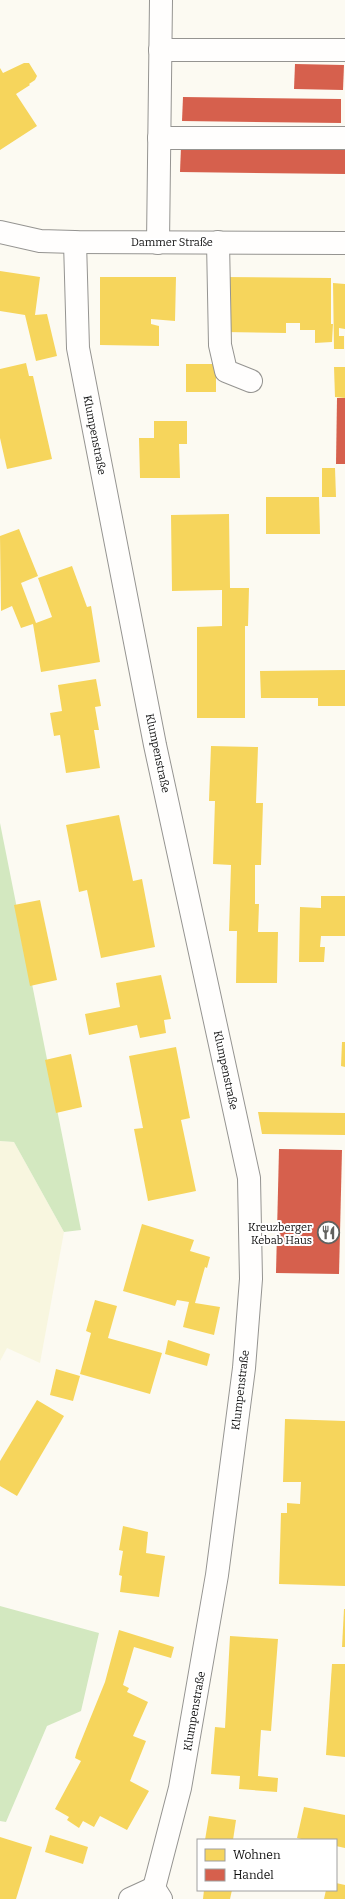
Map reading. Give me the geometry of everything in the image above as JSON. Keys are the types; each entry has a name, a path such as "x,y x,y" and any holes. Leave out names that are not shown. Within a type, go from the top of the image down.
{"street":[{"path":"158,243 161,0"},
{"path":"160,50 345,50"},
{"path":"159,138 345,138"},
{"name":"Dammer Straße","path":"0,232 40,241 158,243 345,243"},
{"name":"Klumpenstraße","path":"75,242 78,348 155,744 250,1185 251,1279 244,1368 217,1575 180,1788 158,1894"},
{"path":"218,242 220,345 226,371 252,381"},
{"path":"130,1899 158,1894"}],"shaded area":[{"path":"0,1141 14,1142 64,1232 40,1363 7,1348 0,1361"}],"green space":[{"path":"0,823 81,1230 64,1232 14,1142 0,1141"},
{"path":"0,1606 99,1633 81,1711 47,1726 6,1822 0,1821"}],"building: Wohnen":[{"path":"24,63 29,63 37,76 35,80 29,84 30,85 16,94 37,126 0,150 0,68 3,73"},
{"path":"0,271 40,277 35,315 47,314 57,356 36,361 25,315 0,311"},
{"path":"100,277 176,277 175,321 151,319 151,324 159,326 159,346 100,345"},
{"path":"224,277 331,278 331,324 333,324 332,342 315,343 315,330 300,330 300,323 286,323 286,333 224,332"},
{"path":"333,283 345,284 345,329 339,328 339,336 344,336 344,349 334,349"},
{"path":"26,363 29,376 33,376 52,459 7,469 0,438 0,369"},
{"path":"186,364 216,364 216,392 186,392"},
{"path":"334,367 345,367 345,398 335,397"},
{"path":"154,421 187,421 187,444 179,444 180,478 140,478 139,438 154,438"},
{"path":"322,468 335,468 336,497 322,497"},
{"path":"266,497 319,497 320,534 266,534"},
{"path":"229,514 230,588 249,588 248,626 245,626 245,718 197,718 197,627 222,626 222,590 172,591 171,515"},
{"path":"19,529 38,576 21,583 36,623 52,617 38,578 72,566 87,607 91,606 100,662 41,672 33,624 21,628 12,606 1,611 0,536"},
{"path":"345,670 345,706 318,706 318,698 261,698 260,671"},
{"path":"96,679 101,706 95,707 99,730 94,730 100,768 66,773 60,735 54,736 50,713 62,711 58,685"},
{"path":"211,746 258,747 256,803 263,803 261,865 255,865 255,904 259,904 258,932 278,932 277,983 236,983 237,931 229,931 231,865 213,864 215,801 209,801"},
{"path":"119,815 133,881 142,879 155,947 101,958 87,890 79,892 66,825"},
{"path":"321,896 345,896 345,936 321,936 320,947 325,947 324,962 299,962 300,907 321,908"},
{"path":"40,900 57,980 30,986 14,905"},
{"path":"161,975 171,1019 164,1020 166,1033 140,1038 137,1025 89,1035 85,1014 120,1007 116,983"},
{"path":"342,1042 345,1042 345,1067 341,1066"},
{"path":"176,1047 190,1118 181,1120 196,1191 148,1201 134,1129 143,1128 129,1056"},
{"path":"71,1054 82,1107 56,1113 45,1060"},
{"path":"258,1112 345,1113 345,1135 262,1134"},
{"path":"142,1224 194,1240 190,1251 210,1257 207,1268 205,1267 195,1303 220,1307 214,1335 183,1327 189,1302 177,1300 175,1306 123,1291"},
{"path":"95,1300 117,1306 108,1338 162,1353 150,1394 80,1374 91,1333 86,1331"},
{"path":"168,1340 210,1354 207,1366 165,1354"},
{"path":"56,1369 80,1376 73,1401 50,1395"},
{"path":"37,1400 64,1416 17,1496 0,1486 0,1461"},
{"path":"285,1419 345,1421 345,1586 279,1584 281,1513 287,1513 287,1503 300,1504 301,1482 283,1482"},
{"path":"123,1526 148,1532 146,1553 165,1556 159,1597 120,1592 122,1576 119,1575 123,1551 119,1550"},
{"path":"344,1609 345,1647 342,1647"},
{"path":"119,1630 174,1647 171,1658 134,1647 123,1685 129,1688 127,1692 148,1702 133,1736 146,1741 130,1781 149,1791 127,1830 100,1816 94,1827 83,1821 79,1828 67,1820 69,1817 55,1809 81,1761 75,1758 77,1751 105,1682"},
{"path":"230,1636 278,1639 271,1731 261,1730 258,1776 278,1778 277,1792 239,1789 240,1776 211,1774 215,1727 225,1728"},
{"path":"332,1664 345,1664 345,1757 326,1755"},
{"path":"304,1807 345,1815 345,1848 337,1846 337,1839 297,1838"},
{"path":"209,1816 236,1820 233,1839 205,1839"},
{"path":"50,1835 88,1847 83,1864 45,1852"},
{"path":"0,1837 32,1847 16,1899 0,1899"},
{"path":"337,1883 345,1885 345,1899 324,1899 326,1891 337,1891"},
{"path":"204,1891 232,1891 230,1899 203,1899"}],"building: Handel":[{"path":"295,64 344,65 343,90 294,89"},
{"path":"183,97 341,99 341,123 182,121"},
{"path":"181,147 345,150 345,174 180,172"},
{"path":"337,398 345,398 345,464 336,464"},
{"path":"279,1149 342,1150 339,1274 276,1273"}],"place":[{"name":"Kreuzberger Kebab Haus","path":"328,1233"}]}
